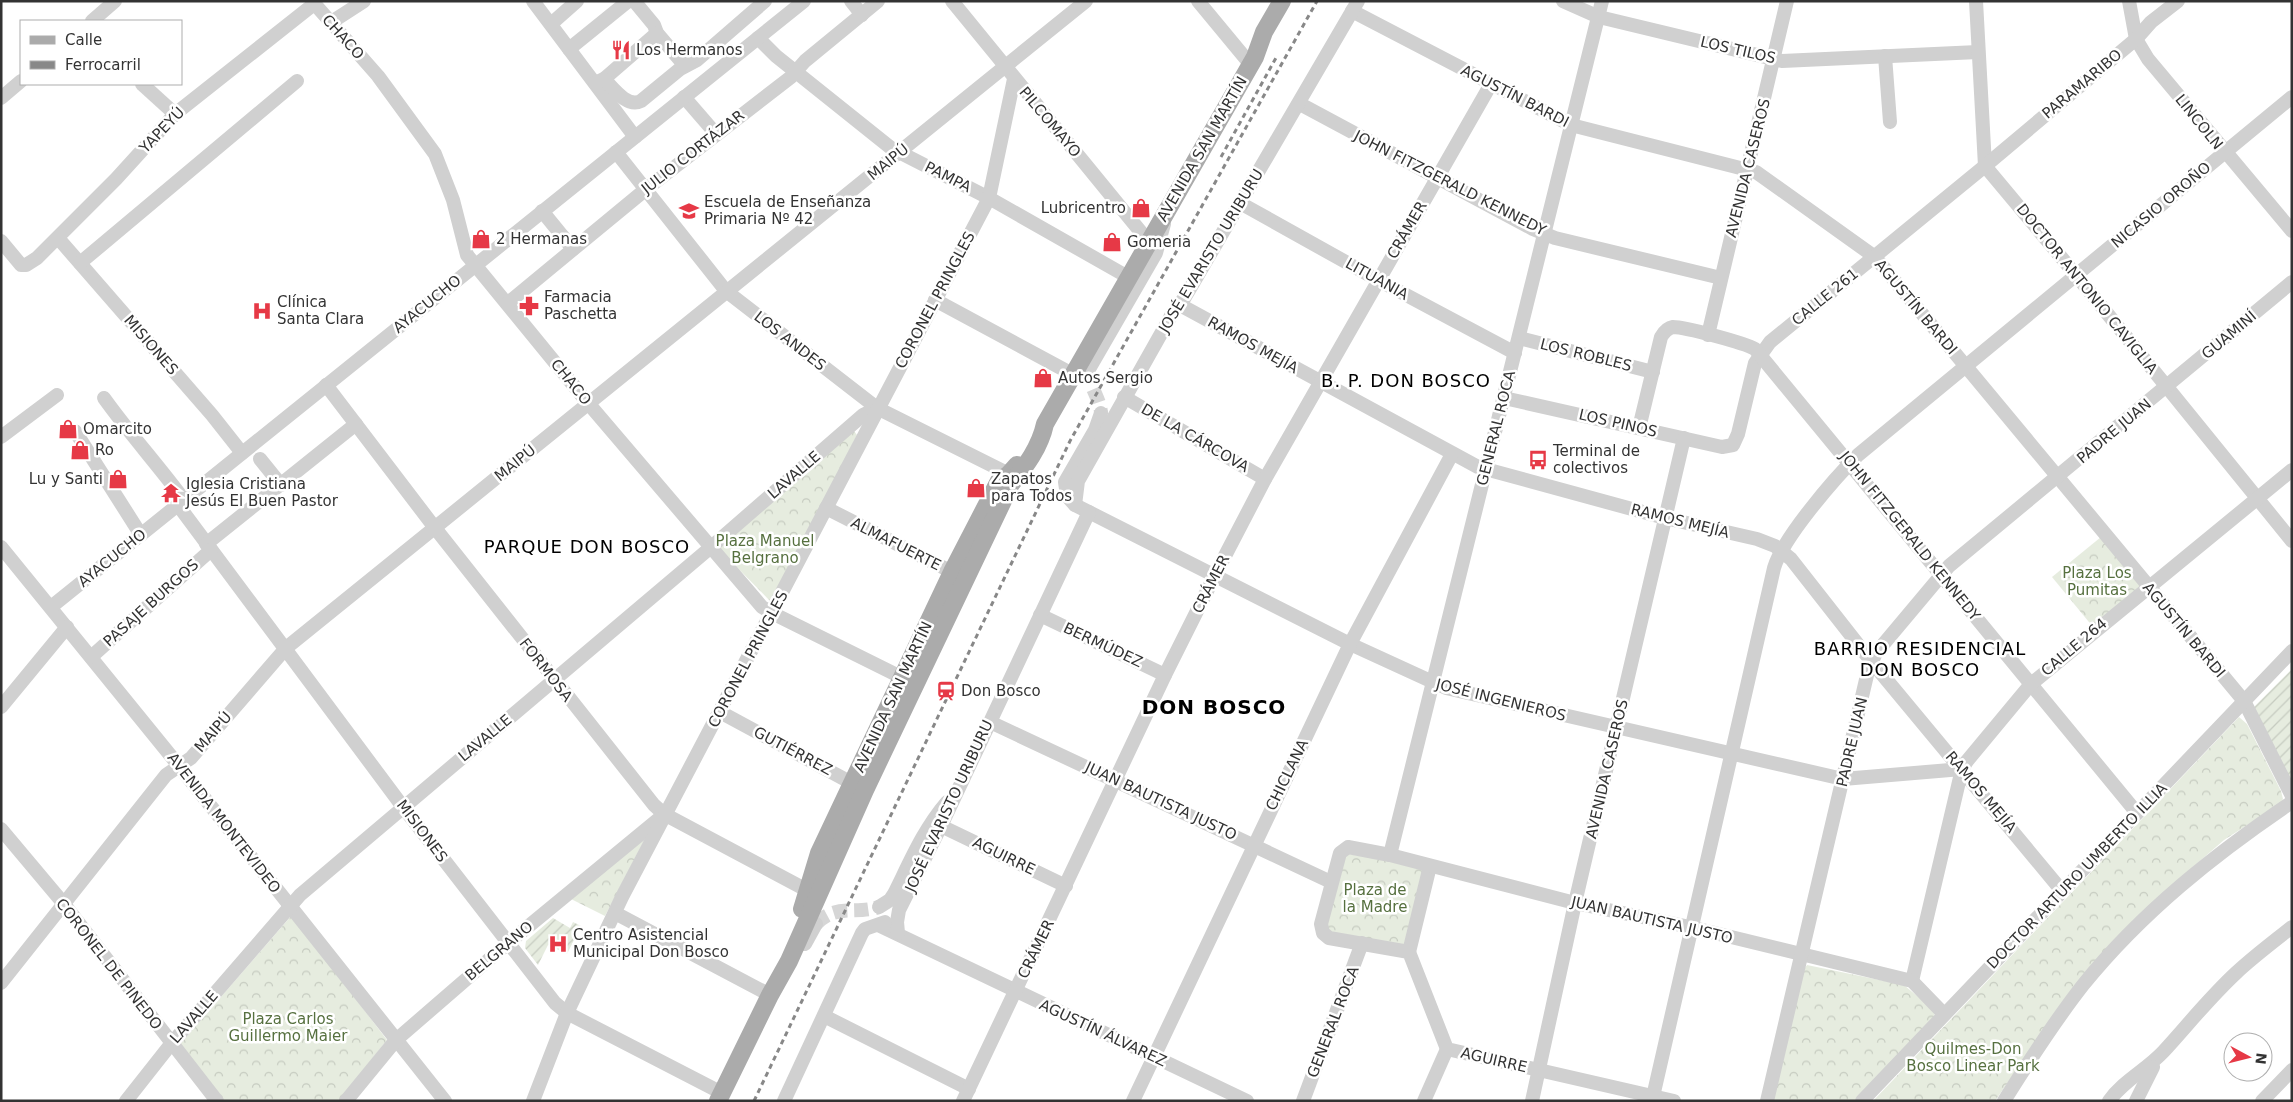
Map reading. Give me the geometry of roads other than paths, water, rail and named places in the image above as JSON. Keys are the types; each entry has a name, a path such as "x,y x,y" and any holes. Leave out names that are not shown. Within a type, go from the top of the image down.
{"main road":[{"name":"AVENIDA SAN MARTÍN","path":"720,1097 772,991 812,894 818,853 859,787 959,576 1002,480 1016,466 1034,434 1046,424 1081,372 1128,277 1253,61 1264,32 1282,1"},
{"name":"AVENIDA SAN MARTÍN","path":"1253,61 1271,39 1294,1"},
{"name":"AVENIDA SAN MARTÍN","path":"959,576 982,546 1011,484 1029,460 1043,435 1046,424"},
{"path":"982,546 977,542 998,499 1002,480"}],"street":[{"path":"93,20 115,1"},
{"path":"330,23 364,1"},
{"path":"533,1 569,49 600,81 629,102 636,103 689,64 765,1"},
{"path":"551,24 577,1"},
{"path":"569,49 627,2 631,1 635,2 654,26 657,33 689,64"},
{"path":"646,1 689,64"},
{"name":"AYACUCHO","path":"51,607 804,1"},
{"path":"851,1 862,15"},
{"name":"JULIO CORTÁZAR","path":"508,303 573,248 797,70 805,61 878,1"},
{"name":"PILCOMAYO","path":"952,1 1149,242"},
{"name":"MAIPÚ","path":"1,983 166,775 191,758 286,648 1086,1"},
{"path":"1198,1 1253,61"},
{"name":"LOS TILOS","path":"1563,1 1598,17 1774,60 1978,52"},
{"name":"GENERAL ROCA","path":"1390,856 1602,1"},
{"name":"AVENIDA CASEROS","path":"1708,335 1787,1"},
{"path":"1976,1 1985,166"},
{"name":"LINCOLN","path":"2129,1 2136,39 2148,59 2224,153 2292,231"},
{"name":"PARAMARIBO","path":"1985,166 2136,39 2151,22 2178,1"},
{"name":"CHACO","path":"313,3 378,76 435,154 453,200 466,252 588,403 710,548 762,607 910,681"},
{"name":"YAPEYÚ","path":"1,241 21,265 26,265 37,258 116,180 175,114 313,3"},
{"name":"AGUSTÍN BARDI","path":"1355,6 1491,84 1571,125 1748,169 1762,176 1874,257 2244,701 2292,796"},
{"name":"JOSÉ EVARISTO URIBURU","path":"1075,505 1074,496 1078,481 1124,397 1300,104 1355,6"},
{"path":"600,81 657,33"},
{"name":"PAMPA","path":"758,38 776,56 797,70 891,148 988,198 1128,277"},
{"path":"1885,56 1890,122"},
{"name":"CORONEL PRINGLES","path":"533,1101 567,1013 664,814 720,712 988,198 1014,79"},
{"path":"80,263 298,81"},
{"path":"600,81 634,137"},
{"path":"1,98 20,82"},
{"name":"CRÁMER","path":"966,1095 1165,674 1215,575 1265,479 1491,84"},
{"path":"143,85 175,114"},
{"path":"684,97 716,134"},
{"name":"NICASIO OROÑO","path":"1652,1098 1730,754 1774,568 1781,550 1850,463 2292,97"},
{"name":"JOHN FITZGERALD KENNEDY","path":"1300,104 1437,179 1544,234 1721,278"},
{"name":"LOS ANDES","path":"616,152 726,291 877,408 1002,480"},
{"name":"CALLE 261","path":"1760,354 1770,342 1985,166"},
{"name":"DOCTOR ANTONIO CAVIGLIA","path":"1985,166 2167,387 2256,500 2292,541"},
{"name":"LITUANIA","path":"1240,203 1378,280 1515,353"},
{"path":"542,211 573,248"},
{"path":"935,300 1081,372 1156,253 1166,214"},
{"name":"MISIONES","path":"58,238 212,415 242,453"},
{"name":"GUAMINÍ","path":"2167,387 2292,282"},
{"name":"RAMOS MEJÍA","path":"1180,305 1452,454 1486,470 1665,518 1757,539 1781,550 1791,559 1871,660 2062,892"},
{"name":"JOHN FITZGERALD KENNEDY","path":"1653,372 1661,337 1667,330 1673,328 1744,344 1760,354 2137,813"},
{"name":"LOS ROBLES","path":"1519,338 1653,372"},
{"name":"LOS PINOS","path":"1504,398 1722,447 1732,444 1738,434 1752,369 1760,354"},
{"path":"1639,428 1653,372"},
{"name":"FORMOSA","path":"326,385 435,528 654,805 664,814 812,894"},
{"name":"PADRE JUAN","path":"1767,1101 1871,660 1941,574 2167,387"},
{"path":"1,437 57,395"},
{"name":"DE LA CÁRCOVA","path":"1124,397 1265,479"},
{"name":"MISIONES","path":"104,398 118,418 157,463 209,547 403,807 550,997 567,1013 720,1097"},
{"name":"LAVALLE","path":"126,1101 171,1044 300,895 710,548 863,415 877,408"},
{"path":"1075,505 1067,496 1066,482 1095,430 1101,413"},
{"name":"PASAJE BURGOS","path":"90,657 209,547 356,424"},
{"path":"75,431 141,535"},
{"name":"AVENIDA CASEROS","path":"1532,1101 1575,903 1684,438"},
{"name":"CHICLANA","path":"1133,1101 1350,644 1452,454"},
{"path":"260,459 281,485"},
{"name":"CALLE 264","path":"1912,981 1962,770 2031,684 2096,628 2149,588 2292,470"},
{"name":"JOSÉ INGENIEROS","path":"1075,505 1350,644 1432,683 1617,729 1843,780 1962,770"},
{"name":"ALMAFUERTE","path":"826,508 959,576"},
{"name":"JOSÉ EVARISTO URIBURU","path":"898,934 899,910 941,826 1089,512"},
{"name":"AVENIDA MONTEVIDEO","path":"1,547 179,766 445,1101"},
{"name":"BERMÚDEZ","path":"1040,615 1165,674"},
{"path":"1,708 67,628"},
{"name":"DOCTOR ARTURO UMBERTO ILLIA","path":"1862,1101 2292,651"},
{"name":"GUTIÉRREZ","path":"720,712 859,787"},
{"name":"JUAN BAUTISTA JUSTO","path":"990,722 1254,844 1331,882 1340,853 1348,847 1575,903 1690,927 1912,981"},
{"path":"879,907 890,900 933,819 957,790"},
{"path":"2004,1101 2044,1036 2104,961 2194,873 2292,802"},
{"name":"BELGRANO","path":"346,1101 396,1040 508,943 664,814"},
{"name":"AGUIRRE","path":"941,826 1066,886"},
{"name":"CORONEL DE PINEDO","path":"1,829 64,904 217,1101"},
{"path":"1331,882 1321,929 1329,938 1409,952 1430,866"},
{"name":"JOSÉ EVARISTO URIBURU","path":"784,1101 862,933 870,926 889,920 899,910"},
{"path":"615,913 772,991"},
{"path":"731,1075 764,1026 816,924"},
{"name":"AGUSTÍN ÁLVAREZ","path":"878,925 1247,1101"},
{"path":"2137,1100 2149,1073 2163,1052 2188,1022 2236,973 2292,927"},
{"name":"GENERAL ROCA","path":"1303,1101 1362,943"},
{"name":"AGUIRRE","path":"1409,952 1447,1048 1652,1098 1674,1101"},
{"path":"1912,981 1944,1014"},
{"path":"824,1016 966,1095"},
{"path":"1424,1101 1447,1048"},
{"path":"2109,1101 2120,1087 2145,1069 2163,1052"},
{"path":"2262,1101 2292,1070"},
{"path":"2120,1087 2130,1088 2137,1100"}],"tunnel":[{"path":"1089,369 1090,380 1101,413"},
{"path":"816,924 831,914 879,907"}],"railway":[{"path":"754,1101 1070,441 1317,1"},
{"path":"1221,157 1277,56"}],"place":[{"name":"Los Hermanos","path":"621,50"},
{"name":"Lubricentro","path":"1141,208"},
{"name":"Escuela de Enseñanza Primaria Nº 42","path":"689,211"},
{"name":"2 Hermanas","path":"481,239"},
{"name":"Gomeria","path":"1112,242"},
{"name":"Farmacia Paschetta","path":"529,306"},
{"name":"Clínica Santa Clara","path":"262,311"},
{"name":"Autos Sergio","path":"1043,378"},
{"name":"Omarcito","path":"68,429"},
{"name":"Ro","path":"80,450"},
{"name":"Terminal de colectivos","path":"1538,460"},
{"name":"Lu y Santi","path":"118,479"},
{"name":"Zapatos para Todos","path":"976,488"},
{"name":"Iglesia Cristiana Jesús El Buen Pastor","path":"171,493"},
{"name":"Don Bosco","path":"946,691"},
{"name":"Centro Asistencial Municipal Don Bosco","path":"558,944"}],"district":[{"name":"B. P. DON BOSCO","path":"1406,380"},
{"name":"PARQUE DON BOSCO","path":"587,546"},
{"name":"BARRIO RESIDENCIAL DON BOSCO","path":"1920,658"},
{"name":"DON BOSCO","path":"1214,707"}],"park label":[{"name":"Plaza Manuel Belgrano","path":"765,550"},
{"name":"Plaza Los Pumitas","path":"2097,582"},
{"name":"Plaza de la Madre","path":"1375,898"},
{"name":"Plaza Carlos Guillermo Maier","path":"288,1028"},
{"name":"Quilmes-Don Bosco Linear Park","path":"1973,1058"}]}
